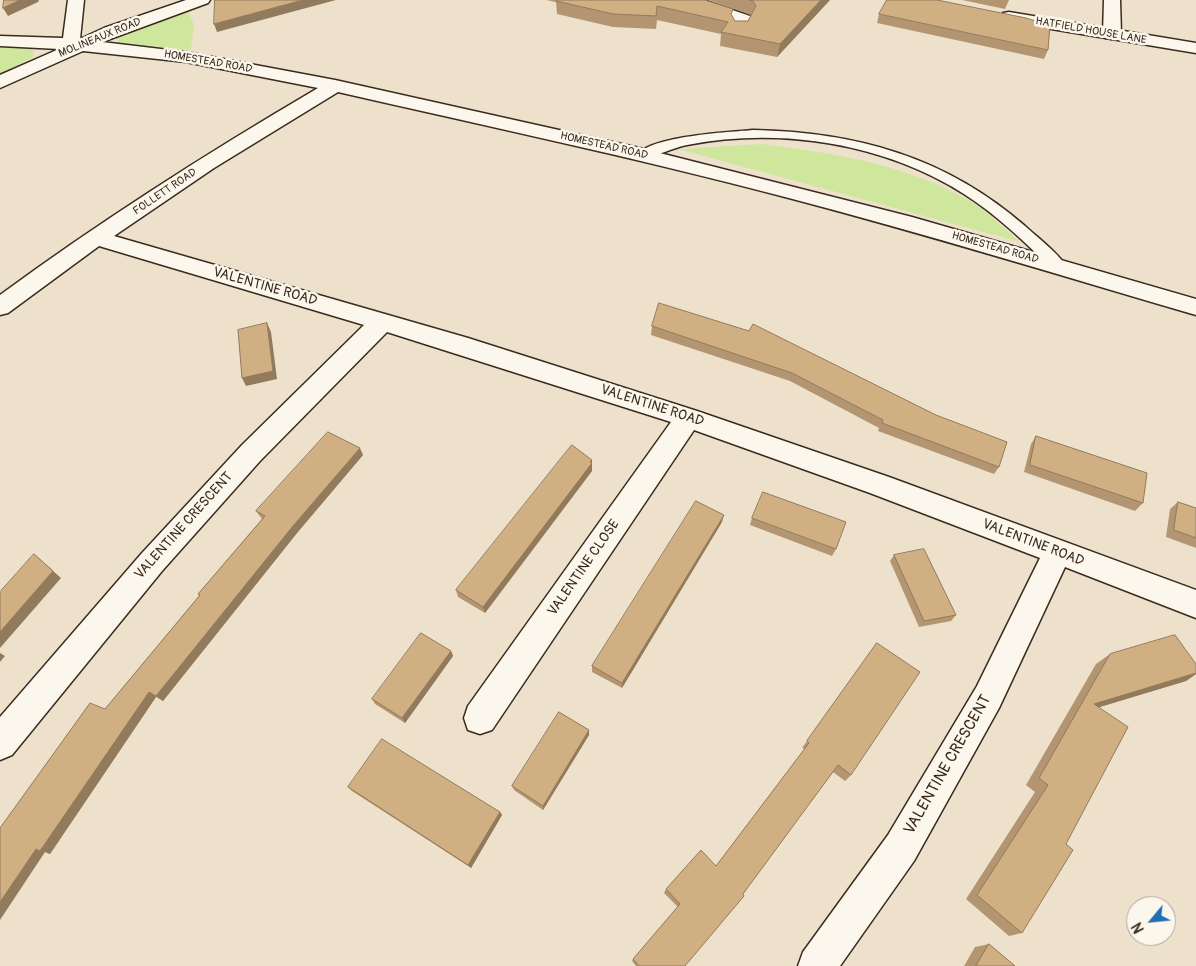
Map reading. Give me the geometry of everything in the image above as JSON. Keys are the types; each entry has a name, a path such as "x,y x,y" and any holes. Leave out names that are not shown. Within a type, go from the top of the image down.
{"street":[{"path":"76,0 76,44"},
{"name":"MOLINEAUX ROAD","path":"0,82 76,44 202,0"},
{"path":"728,12 745,0"},
{"path":"1112,0 1112,34"},
{"path":"706,6 740,17 744,20 740,28"},
{"name":"HATFIELD HOUSE LANE","path":"990,13 1196,48"},
{"name":"HOMESTEAD ROAD","path":"0,41 76,44 186,57 336,86 789,191 1058,266 1196,307"},
{"name":"FOLLETT ROAD","path":"0,307 157,196 248,137 336,86"},
{"name":"VALENTINE ROAD","path":"98,238 513,361 688,418 845,472 1196,604"},
{"name":"VALENTINE CRESCENT","path":"0,743 152,562 251,453 382,322"},
{"name":"VALENTINE CLOSE","path":"480,718 688,418"},
{"name":"VALENTINE CRESCENT","path":"817,966 906,840 988,697 1058,552"}],"lane":[{"path":"644,156 669,145 702,138 742,134 812,136 851,143 904,159 932,170 968,190 1004,214 1058,266"}],"green space":[{"path":"187,10 194,25 191,50 120,43 116,39 120,34"},
{"path":"0,45 27,46 34,51 33,57 0,74"},
{"path":"762,144 843,156 920,177 977,205 1020,242 678,149"}],"building":[{"path":"4,0 20,0 3,8"},
{"path":"215,0 303,0 214,24"},
{"path":"557,0 705,0 733,9 731,14 735,21 748,21 756,6 753,1 749,0 821,0 780,44 721,32 728,22 657,6 656,16 613,14"},
{"path":"887,0 937,0 1026,18 1050,25 1048,50 879,14"},
{"path":"659,303 749,331 753,324 936,415 1007,442 999,467 882,423 883,420 792,373 652,326"},
{"path":"267,323 273,371 242,378 238,330"},
{"path":"328,432 360,448 293,526 156,696 149,692 40,851 36,849 0,902 0,828 90,703 105,709 200,595 198,594 265,516 256,511"},
{"path":"1036,436 1147,473 1143,503 1030,465"},
{"path":"572,445 592,460 590,462 592,463 483,607 456,590"},
{"path":"763,492 846,522 836,549 752,518"},
{"path":"696,501 724,515 622,683 592,666"},
{"path":"1178,502 1196,508 1196,538 1174,530"},
{"path":"924,549 956,615 924,621 894,555"},
{"path":"34,554 53,571 0,632 0,592"},
{"path":"421,633 451,651 402,718 372,699"},
{"path":"1175,635 1196,664 1196,673 1094,704 1128,727 1066,844 1073,850 1022,933 977,895 1048,785 1039,778 1110,654"},
{"path":"877,643 920,672 851,775 838,765 743,894 744,896 685,966 639,966 633,959 680,904 666,889 701,850 716,866 809,743 807,741"},
{"path":"559,712 589,730 543,806 512,786"},
{"path":"382,739 500,812 468,865 348,787"},
{"path":"989,944 1015,966 976,966"}]}
